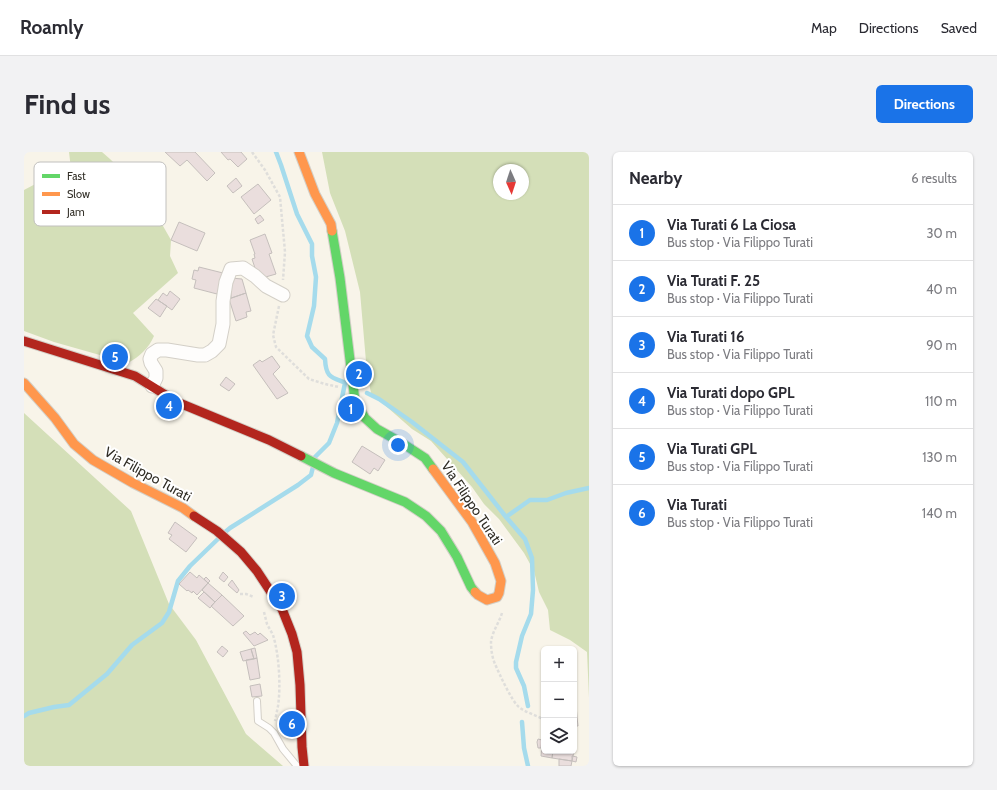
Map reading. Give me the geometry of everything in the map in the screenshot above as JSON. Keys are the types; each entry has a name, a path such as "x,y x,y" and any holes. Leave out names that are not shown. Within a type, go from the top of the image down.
{"main road":[{"name":"Via Filippo Turati","path":"298,152 315,194 331,224 340,278 354,390 359,409 365,418 377,429 425,458 454,497 472,522 495,564 501,581 497,597"},
{"path":"24,341 135,376 177,402 268,440 334,473 405,502 426,516 441,531 457,557 471,587 478,595 487,600 497,597"},
{"name":"Via Filippo Turati","path":"24,383 55,418 74,444 94,460 133,483 183,508 217,531 241,552 258,571 282,609 292,634 297,652 300,685 301,739 304,766"}],"street":[{"path":"152,386 156,378 156,371 150,359 152,354 158,350 205,355 212,352 219,344 223,324 223,301 226,282 231,269 243,268 266,286 283,295"}],"lane":[{"path":"258,701 258,721 274,733 283,749 297,766"}],"path":[{"path":"240,594 246,594 257,598"},
{"path":"497,597 503,605 501,615 492,638 491,650 494,663 512,699 517,705 521,709 541,718"},
{"path":"262,608 272,635 278,668 278,705 274,733"}],"green space":[{"path":"69,152 102,152 113,162 70,162"},
{"path":"322,152 589,152 589,698 587,652 570,640 550,630 548,610 539,592 534,571 524,553 499,519 484,504 472,487 431,441 412,429 371,393 367,373 360,292 345,231 330,193"},
{"path":"34,185 34,226 163,226 171,240 170,256 178,273 133,313 154,336 143,352 136,358 128,363 54,342 24,331 24,190"},
{"path":"24,413 131,511 169,604 196,640 246,734 283,766 24,766"}],"building":[{"path":"165,152 195,152 215,173 207,181 187,160 180,166"},
{"path":"221,152 241,152 247,159 238,167 230,159 228,160"},
{"path":"236,178 242,186 233,193 227,186"},
{"path":"258,184 271,200 254,214 241,197"},
{"path":"260,215 264,220 258,224 255,219"},
{"path":"179,222 205,233 197,251 171,240"},
{"path":"265,234 272,253 269,254 276,274 262,278 257,274 252,259 255,258 255,254 250,240"},
{"path":"199,267 223,273 217,294 194,288 196,280 192,279 194,270 198,271"},
{"path":"231,278 242,279 246,293 231,298"},
{"path":"170,291 180,299 172,310 158,300 163,293 167,296"},
{"path":"246,293 251,311 246,312 247,317 236,321 229,299"},
{"path":"156,299 167,306 160,317 148,308"},
{"path":"272,356 280,367 273,374 288,393 277,399 253,365 260,360 262,362"},
{"path":"226,377 235,384 229,391 220,385"},
{"path":"362,446 385,460 378,471 374,468 370,474 352,462"},
{"path":"175,522 197,538 186,552 169,539 172,535 168,533"},
{"path":"190,572 197,578 199,575 208,583 197,595 193,591 192,593 188,590 187,591 179,584"},
{"path":"223,572 228,577 224,582 219,578"},
{"path":"206,577 210,581 208,583 204,579"},
{"path":"232,580 239,590 237,593 228,585"},
{"path":"208,583 222,595 215,602 202,590"},
{"path":"204,592 215,602 210,608 198,598"},
{"path":"222,595 244,616 233,626 211,606"},
{"path":"246,631 250,635 255,632 258,635 260,633 268,640 254,646 243,633"},
{"path":"222,646 228,651 223,657 217,652"},
{"path":"255,648 257,658 254,659 251,649"},
{"path":"251,649 254,659 243,661 240,652"},
{"path":"257,658 260,678 250,680 246,660"},
{"path":"260,684 262,696 252,697 250,686"},
{"path":"538,739 541,740 541,748 538,748"},
{"path":"541,754 553,754 552,758 541,756"},
{"path":"553,754 573,754 572,761 552,758"},
{"path":"572,756 577,757 576,762 572,761"},
{"path":"559,759 572,761 571,766 559,766"}],"waterway":[{"path":"276,152 297,214 312,244 312,256 316,277 314,306 307,336 312,347 325,359 330,376 346,383"},
{"path":"314,460 315,457 329,443 337,423 345,383"},
{"path":"367,393 379,399 412,422 463,462 525,539 532,558 533,590 531,614 522,636 516,668 524,686 528,706"},
{"path":"224,533 298,485 311,475 313,467"},
{"path":"506,517 530,500 547,500 566,493 589,488"},
{"path":"24,716 29,713 69,705 107,674 132,645 162,623 169,612 178,581 190,566 219,538"},
{"path":"522,722 524,748 528,766"}],"traffic: fast":[{"path":"332,231 340,278 355,401 365,418 377,429 425,458 433,469"},
{"path":"301,456 334,473 405,502 426,516 441,531 457,557 471,587 475,592"}],"traffic: slow":[{"path":"299,152 315,194 331,224 332,231"},
{"path":"24,383 55,418 74,444 93,460 133,483 183,508 194,516"},
{"path":"433,469 472,522 495,563 501,581 497,597 487,600 475,592"}],"traffic: jam":[{"path":"24,341 135,376 177,402 269,440 301,456"},
{"path":"194,516 217,531 241,552 257,571 282,609 292,634 297,652 304,766"}],"place":[{"name":"Via Turati GPL","path":"115,357"},
{"name":"Via Turati F. 25","path":"359,374"},
{"name":"Via Turati dopo GPL","path":"169,406"},
{"name":"Via Turati 6 La Ciosa","path":"351,409"},
{"name":"Via Turati 16","path":"282,596"},
{"name":"Via Turati","path":"292,724"}]}
